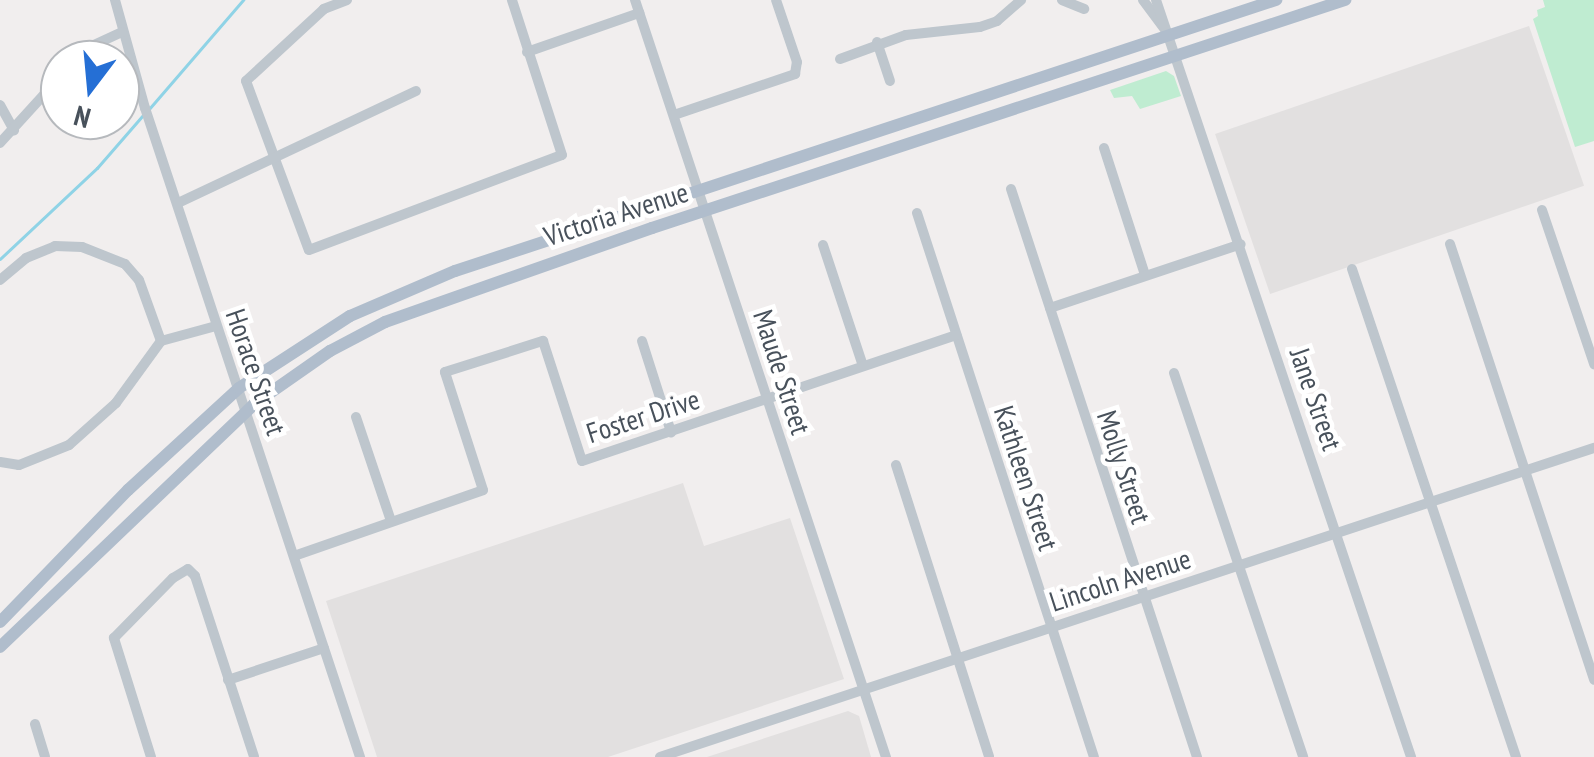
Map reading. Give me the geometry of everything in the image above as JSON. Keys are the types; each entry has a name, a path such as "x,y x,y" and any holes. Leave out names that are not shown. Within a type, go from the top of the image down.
{"main road":[{"name":"Victoria Avenue","path":"0,622 128,490 238,388 304,343 400,292 1276,0"},
{"name":"Victoria Avenue","path":"0,647 246,412 318,359 385,322 706,210 1346,0"}],"street":[{"name":"Horace Street","path":"115,0 146,112 360,757"},
{"path":"347,0 324,9 246,81 308,250 562,154 512,0"},
{"name":"Maude Street","path":"635,0 886,757"},
{"path":"674,115 795,74 797,62 776,0"},
{"path":"840,59 877,42 980,28 997,21 1020,0"},
{"path":"1062,0 1084,9"},
{"path":"1143,0 1170,35"},
{"name":"Jane Street","path":"1156,0 1178,55 1411,757"},
{"path":"527,52 640,14"},
{"path":"105,40 122,32"},
{"path":"877,42 890,81"},
{"path":"178,203 416,91"},
{"path":"0,143 40,100"},
{"path":"0,105 14,130"},
{"path":"1104,148 1145,275"},
{"name":"Molly Street","path":"1011,189 1196,757"},
{"path":"1542,210 1594,364"},
{"name":"Kathleen Street","path":"917,213 1094,757"},
{"path":"1050,308 1241,244"},
{"path":"1450,244 1594,680"},
{"path":"823,245 863,366"},
{"path":"0,280 26,258 55,246 82,247 125,264 139,280 161,341"},
{"path":"1352,269 1516,757"},
{"path":"0,462 20,465 69,445 116,404 161,341 216,326"},
{"name":"Foster Drive","path":"294,556 483,490 445,372 543,341 582,461 956,335"},
{"path":"642,341 671,432"},
{"path":"1174,373 1302,757"},
{"path":"356,417 390,522"},
{"name":"Lincoln Avenue","path":"660,757 1594,448"},
{"path":"896,465 990,757"},
{"path":"152,757 114,638 188,569 195,576 254,757"},
{"path":"228,680 324,648"},
{"path":"34,724 46,757"}],"shaded area":[{"path":"1529,26 1584,186 1270,294 1215,134"},
{"path":"683,483 704,546 790,518 844,679 608,757 377,757 326,601"},
{"path":"848,711 859,716 871,757 707,757"}],"green space":[{"path":"1543,0 1594,0 1594,141 1575,147 1533,19 1538,16 1537,10 1545,7"},
{"path":"1166,71 1174,76 1181,96 1140,109 1132,96 1114,98 1110,90"}],"waterway":[{"path":"149,109 243,0"},
{"path":"0,259 97,168 143,115"}]}
